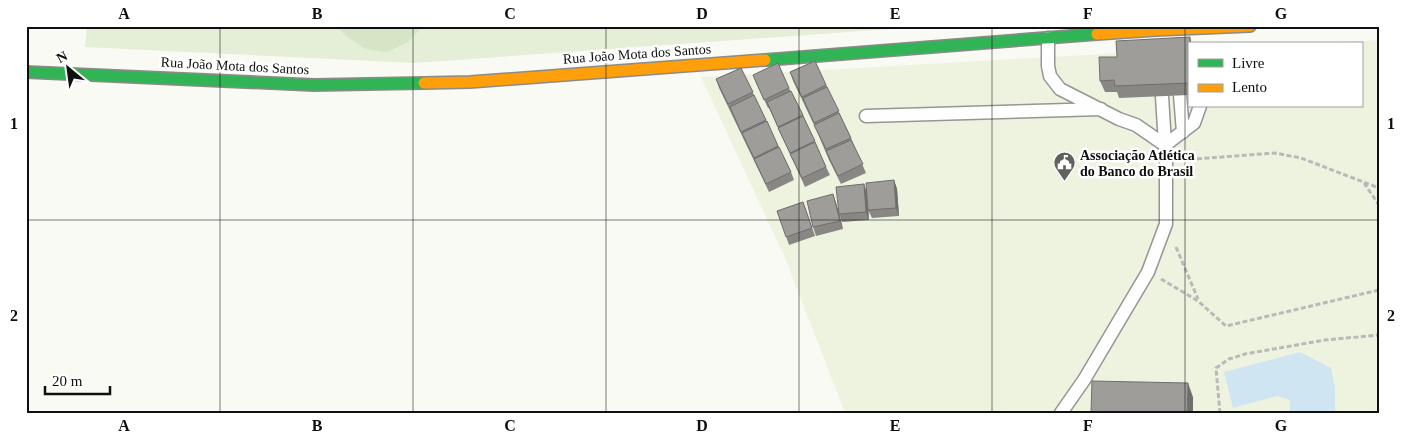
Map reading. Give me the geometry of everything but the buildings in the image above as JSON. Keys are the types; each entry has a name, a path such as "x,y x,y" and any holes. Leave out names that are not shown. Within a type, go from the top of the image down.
{"street":[{"name":"Rua João Mota dos Santos","path":"26,72 314,85 470,82 1156,30 1250,26"}],"lane":[{"path":"1201,28 1203,42"},
{"path":"1176,29 1177,43"},
{"path":"1156,30 1157,44"},
{"path":"1048,38 1050,76 1060,88 1119,119 1136,125 1165,145"},
{"path":"1180,95 1183,132"},
{"path":"1061,413 1084,380 1148,272 1166,224 1166,161 1162,96"},
{"path":"1165,145 1194,123 1199,108"},
{"path":"866,116 1101,109"}],"path":[{"path":"1166,161 1275,153 1301,158 1379,188"},
{"path":"1364,182 1379,205"},
{"path":"1166,224 1198,301"},
{"path":"1148,272 1198,301 1226,326 1379,290"},
{"path":"1220,413 1216,368 1229,358 1325,340 1379,335"}],"green space":[{"path":"87,26 932,26 414,63 85,47"},
{"path":"337,26 423,26 408,42 387,52 366,49 347,37"},
{"name":"Associação Atlética do Banco do Brasil","path":"1379,40 1379,413 845,413 785,258 701,77 1188,49 1188,108 1362,108 1362,42 1340,42"}],"water":[{"path":"1300,352 1331,368 1335,387 1335,413 1290,413 1290,400 1277,396 1233,408 1224,372"}],"traffic: fast":[{"path":"765,60 1097,34"},
{"path":"26,72 314,85 424,83"}],"traffic: slow":[{"path":"1097,34 1250,26"},
{"path":"424,83 470,82 765,60"}],"place":[{"name":"Associação Atlética do Banco do Brasil","path":"1064,182"}]}
